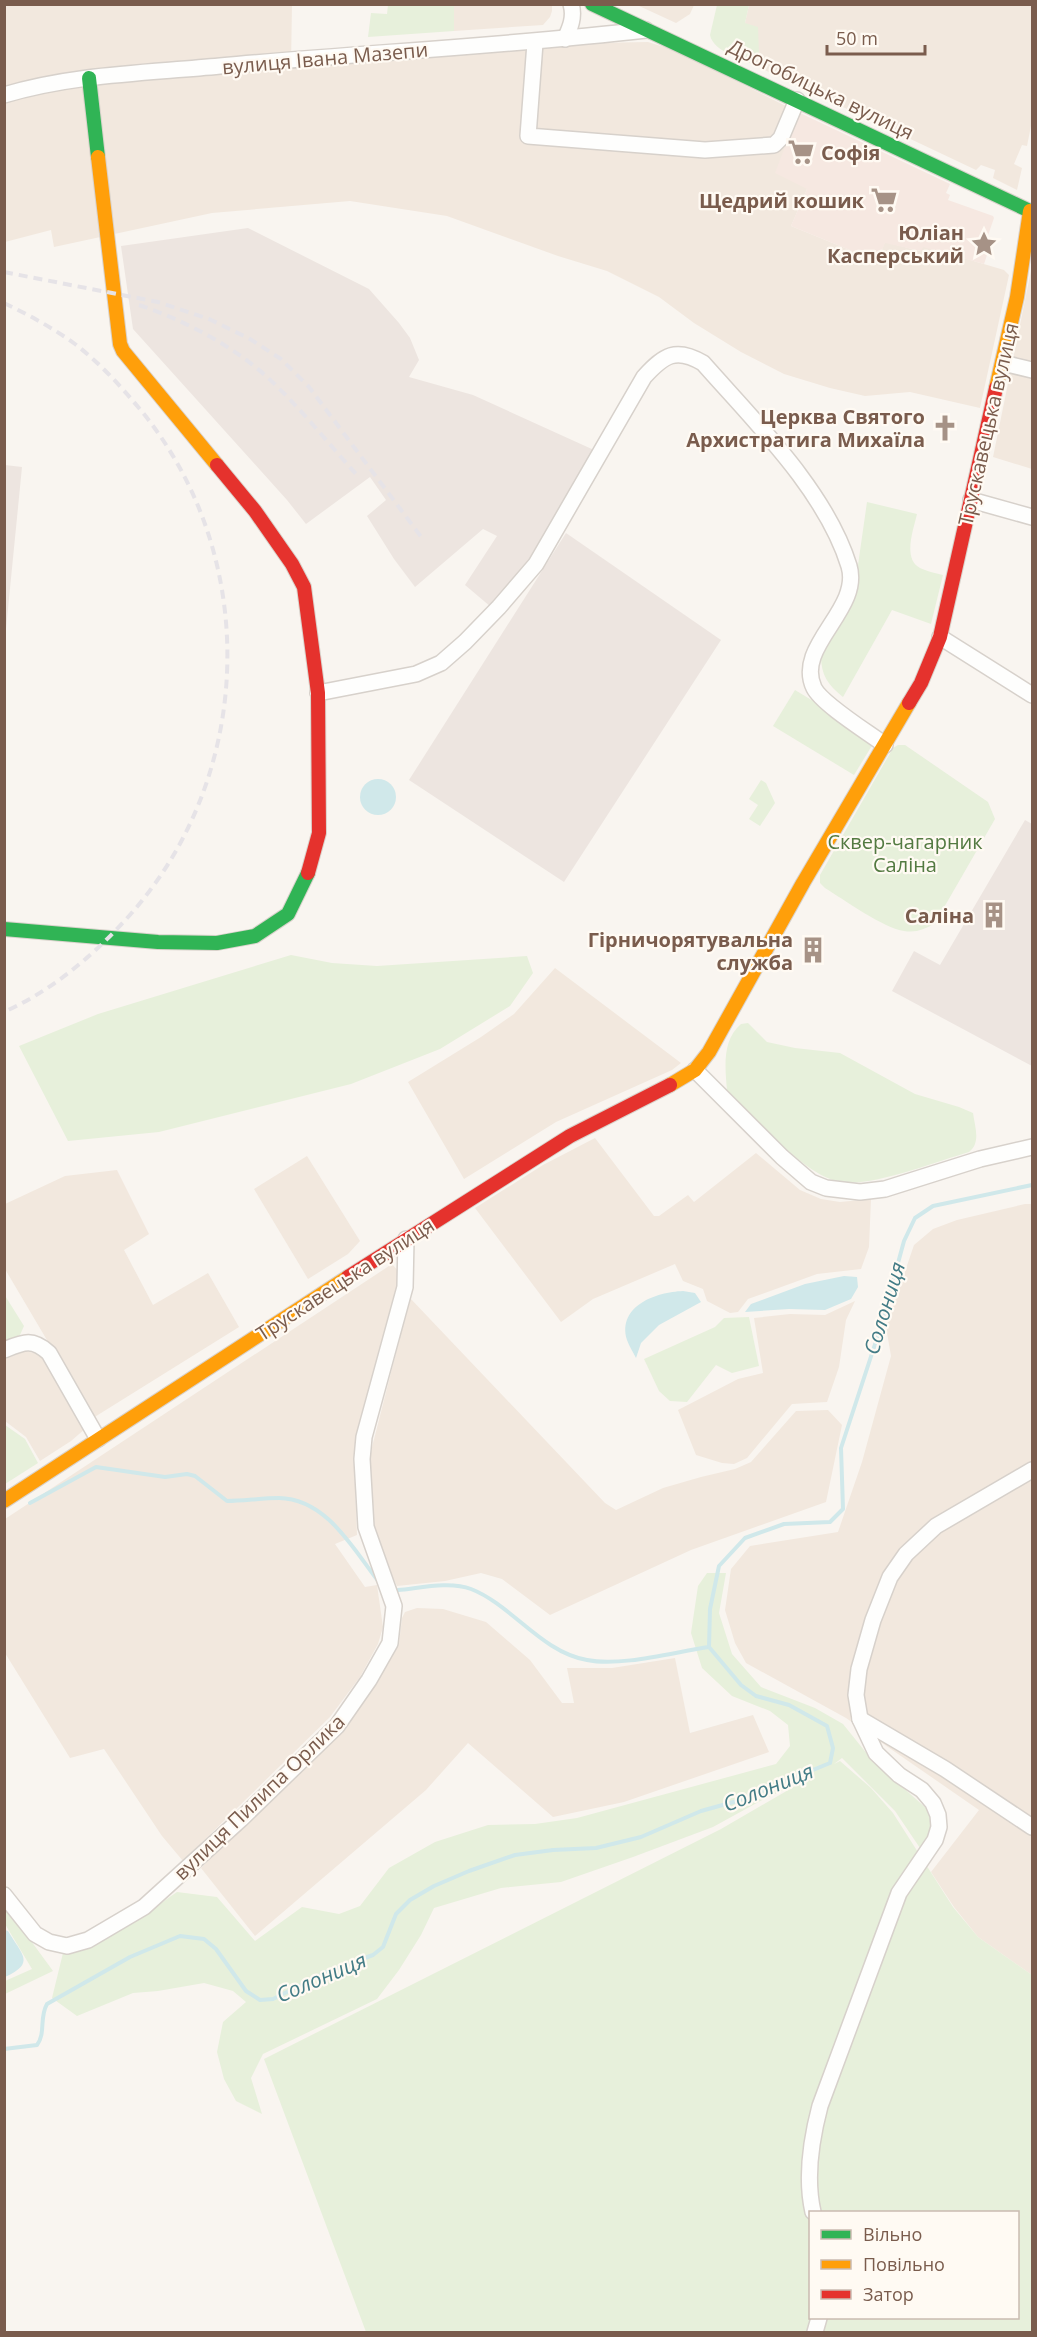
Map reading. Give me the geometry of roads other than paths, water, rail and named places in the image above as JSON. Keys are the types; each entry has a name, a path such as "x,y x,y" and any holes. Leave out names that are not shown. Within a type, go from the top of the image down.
{"street":[{"path":"565,39 571,24 573,10 571,4"},
{"name":"Дрогобицька вулиця","path":"592,4 711,58 1031,211"},
{"name":"вулиця Івана Мазепи","path":"4,95 66,80 362,54 535,43 646,30"},
{"path":"535,43 528,136 705,150 774,145 781,138 797,100"},
{"path":"4,928 158,942 217,943 255,936 288,914 306,880 319,832 318,693 304,587 292,564 230,478 123,351 120,344 89,78"},
{"name":"Трускавецька вулиця","path":"4,1501 406,1239 570,1136 657,1092 694,1070 709,1052 803,884 921,683 940,637 1003,363 1017,297 1031,211"},
{"path":"318,693 416,674 441,663 465,642 536,564 645,377 662,359 675,354 686,355 703,363 783,454 830,519 852,579 849,593 813,656 814,688 823,698 885,745"},
{"path":"1003,363 1032,370"},
{"path":"971,500 1032,517"},
{"path":"940,637 1032,694"},
{"path":"694,1070 782,1157 811,1182 826,1188 860,1192 885,1189 980,1159 1032,1147"},
{"name":"вулиця Пилипа Орлика","path":"4,1895 35,1934 49,1942 67,1946 88,1940 144,1908 337,1726 369,1680 390,1643 394,1606 366,1527 362,1459 364,1437 405,1287 406,1239"},
{"path":"4,1350 23,1342 38,1344 49,1353 98,1439"},
{"path":"813,2211 810,2174 811,2141 820,2106 899,1893 935,1840 939,1827 938,1815 933,1803 922,1790 899,1775 876,1753 860,1719 856,1695 859,1669 873,1620 890,1577 906,1554 936,1526 1032,1470"},
{"path":"860,1719 945,1769 1032,1827"}],"water":[{"path":"378,779 391,784 396,797 391,810 378,815 365,810 360,797 365,784"},
{"path":"844,1276 857,1277 858,1287 851,1299 825,1310 789,1309 745,1312 751,1304 805,1284"},
{"path":"683,1291 695,1293 701,1302 659,1325 641,1343 636,1358 627,1340 625,1328 633,1310 641,1303 661,1294"},
{"path":"5,1930 8,1931 21,1952 23,1963 15,1972 5,1977"}],"waterway":[{"name":"Солониця","path":"4,2049 37,2045 47,2004 130,1957 180,1936 204,1939 216,1949 246,1991 260,2000 273,1999 327,1972 373,1955 383,1947 396,1914 410,1900 434,1886 469,1871 515,1855 596,1848 641,1837 701,1811 737,1801 830,1763 833,1748 827,1726 789,1705 756,1696 741,1685 709,1647 710,1609 719,1566 745,1538 784,1524 830,1522 843,1509 841,1448 880,1329 904,1241 915,1218 933,1206 1032,1185"},
{"path":"30,1503 96,1467 165,1477 187,1474 195,1476 227,1501 279,1498 311,1507 325,1516 349,1541 379,1582"},
{"path":"398,1590 444,1585 471,1589 486,1596 555,1648 587,1660 615,1662 709,1647"}],"railway":[{"path":"4,272 158,302 209,319 250,339 281,359 309,387 422,538"},
{"path":"4,303 58,333 91,357 133,401 175,459 205,523 222,590 227,659 221,728 202,795 171,859 129,916 87,958 56,982 4,1012"},
{"path":"139,305 173,318 238,354 266,376 289,399 356,474"}],"place":[{"name":"Софія","path":"801,152"},
{"name":"Щедрий кошик","path":"884,200"},
{"name":"Юліан Касперський","path":"984,244"},
{"name":"Церква Святого Архистратига Михаїла","path":"945,428"},
{"name":"Саліна","path":"994,915"},
{"name":"Гірничорятувальна служба","path":"813,950"}],"park label":[{"name":"Сквер-чагарник Саліна","path":"905,852"}]}
